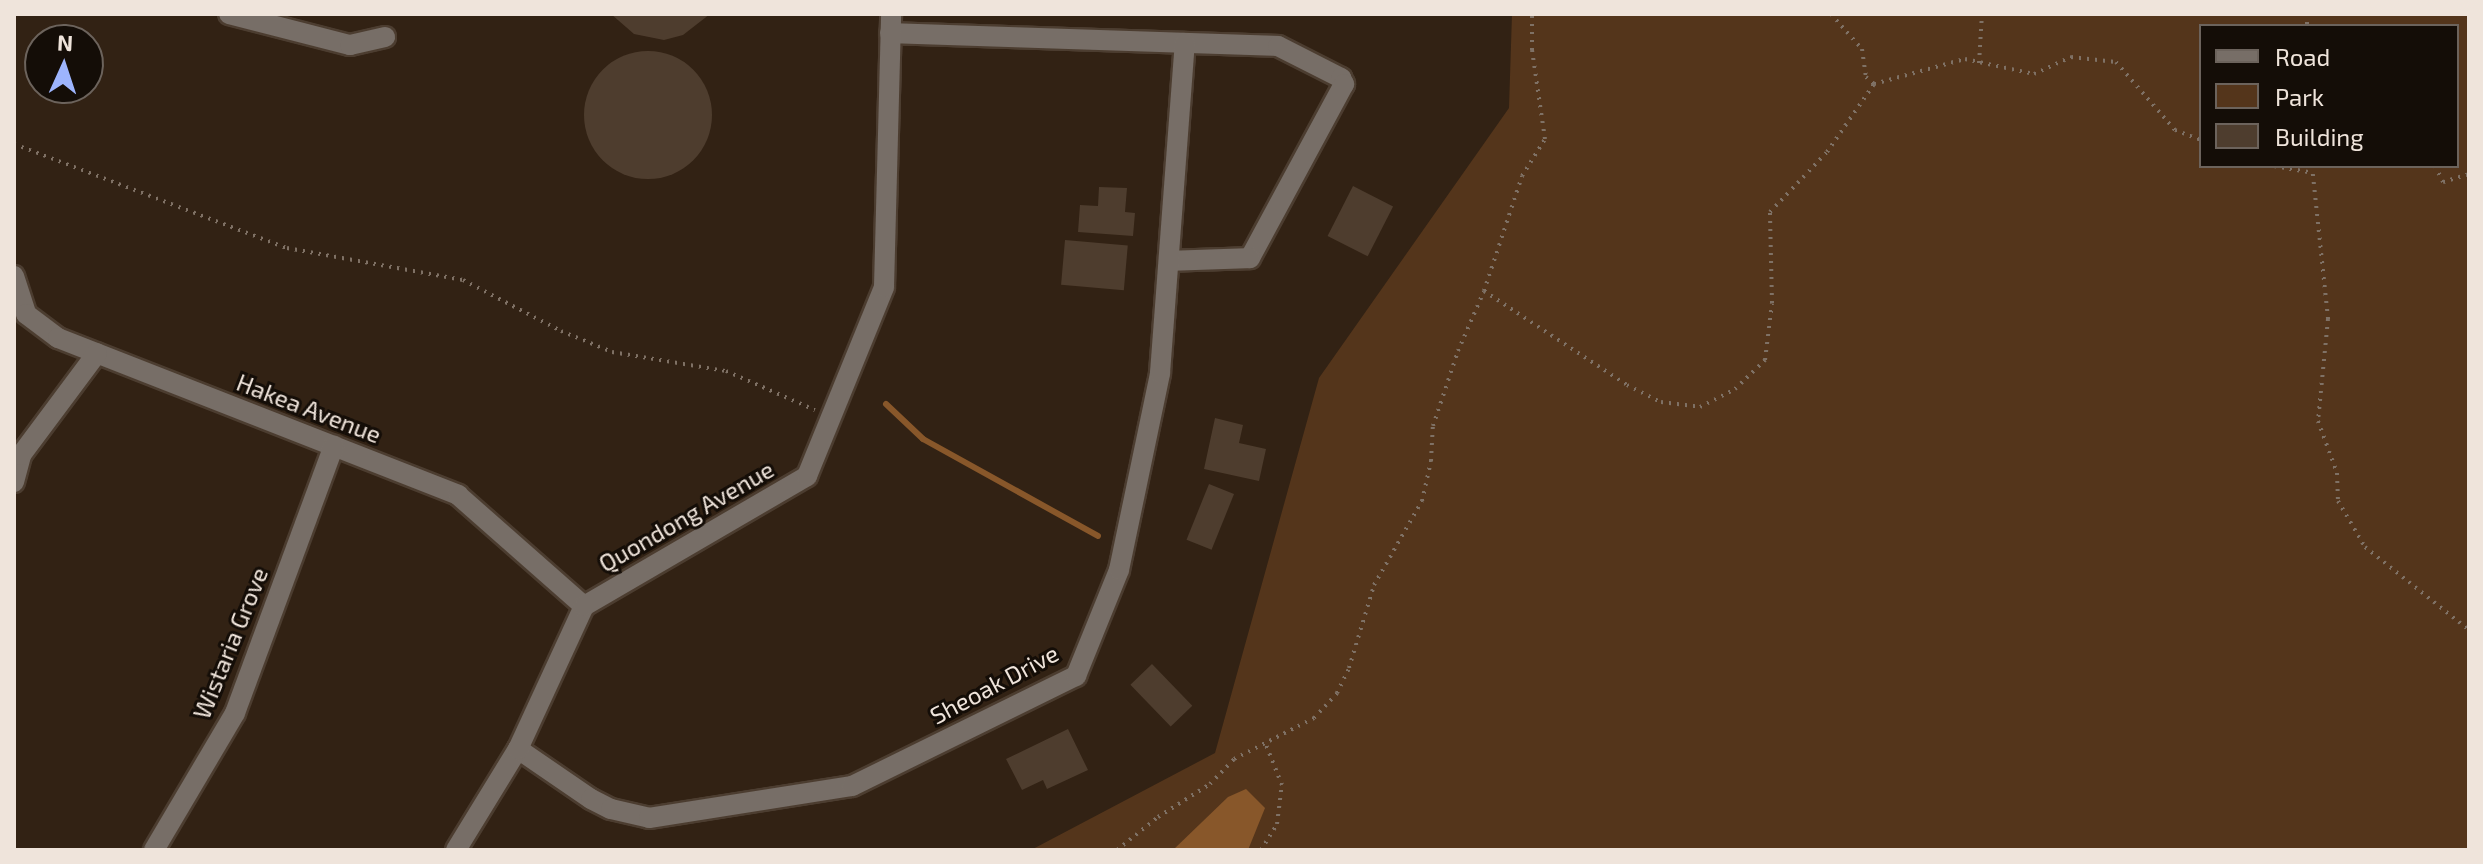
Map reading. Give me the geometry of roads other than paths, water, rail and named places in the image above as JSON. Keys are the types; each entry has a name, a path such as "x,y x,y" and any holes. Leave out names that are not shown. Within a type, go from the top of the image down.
{"street":[{"path":"229,14 350,45 385,37"},
{"path":"891,24 1278,46 1341,78 1344,84 1250,258 1169,261"},
{"name":"Quondong Avenue","path":"584,606 807,476 884,287 891,24"},
{"name":"Sheoak Drive","path":"518,749 591,799 611,809 649,818 852,786 1076,676 1119,570 1160,373 1185,43"},
{"name":"Hakea Avenue","path":"14,276 26,314 58,338 458,495 584,606"},
{"path":"14,482 21,455 97,353"},
{"name":"Wistaria Grove","path":"154,850 235,713 334,446"},
{"path":"456,850 518,749 584,606"}],"waterway":[{"path":"886,404 923,439 1098,536"}]}
